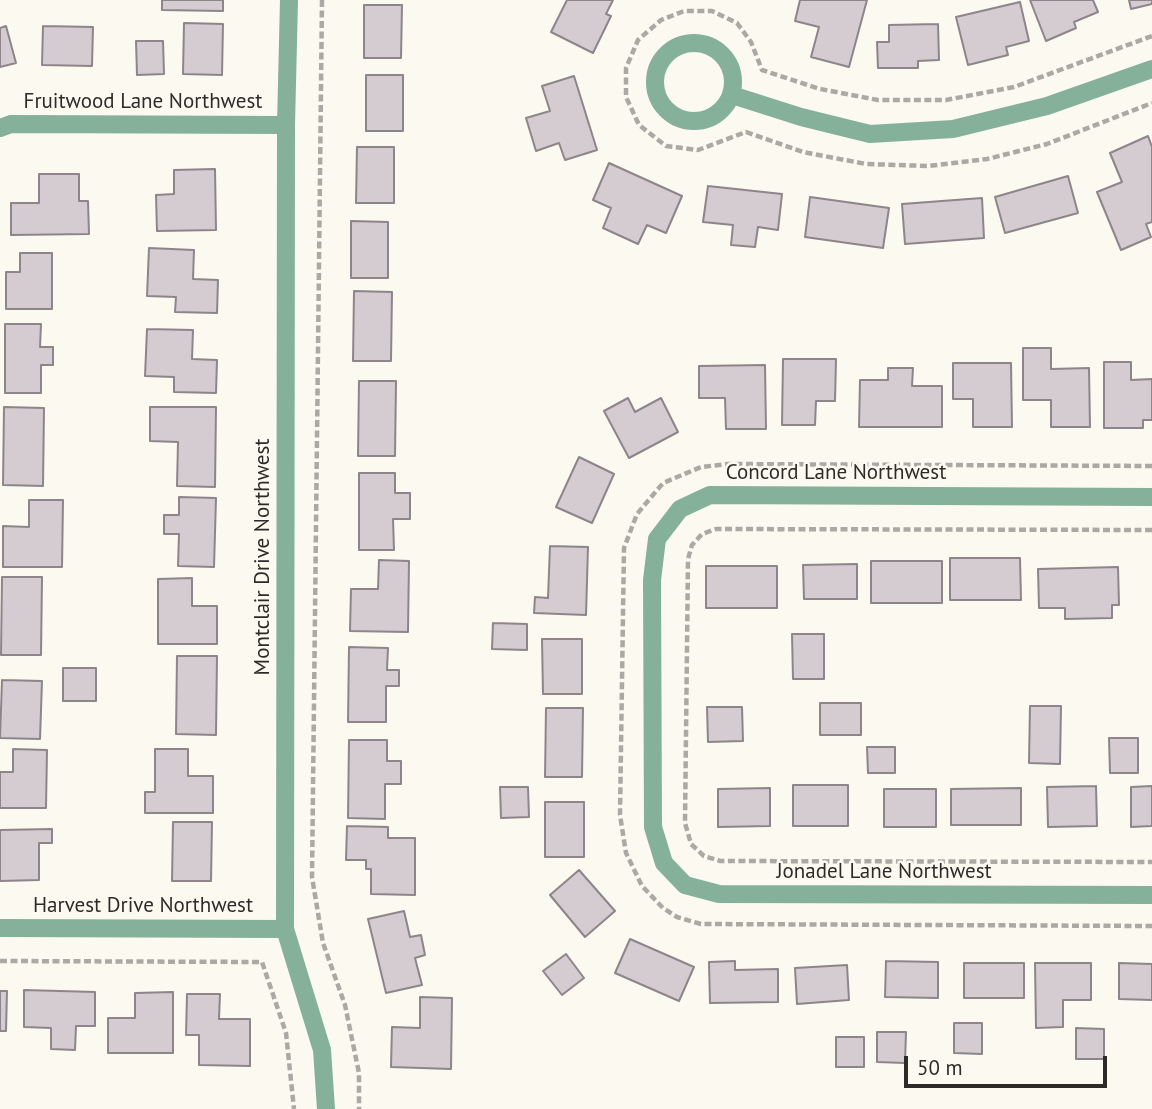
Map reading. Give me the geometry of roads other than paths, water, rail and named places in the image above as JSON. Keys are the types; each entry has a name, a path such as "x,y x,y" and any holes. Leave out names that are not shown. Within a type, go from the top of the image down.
{"street":[{"name":"Montclair Drive Northwest","path":"289,0 286,125 285,929 322,1050 326,1109"},
{"path":"692,42 717,49 732,69 732,95 716,116 690,122 678,118 666,111 655,87 660,61 680,45 692,42"},
{"path":"732,95 800,117 870,134 925,131 953,129 1046,106 1152,69"},
{"name":"Fruitwood Lane Northwest","path":"0,128 11,124 286,125"},
{"name":"Concord Lane Northwest","path":"653,827 652,580 656,539 680,509 710,495 1152,497"},
{"name":"Jonadel Lane Northwest","path":"653,827 664,863 685,885 719,894 1152,895"},
{"name":"Harvest Drive Northwest","path":"0,928 285,929"}]}
